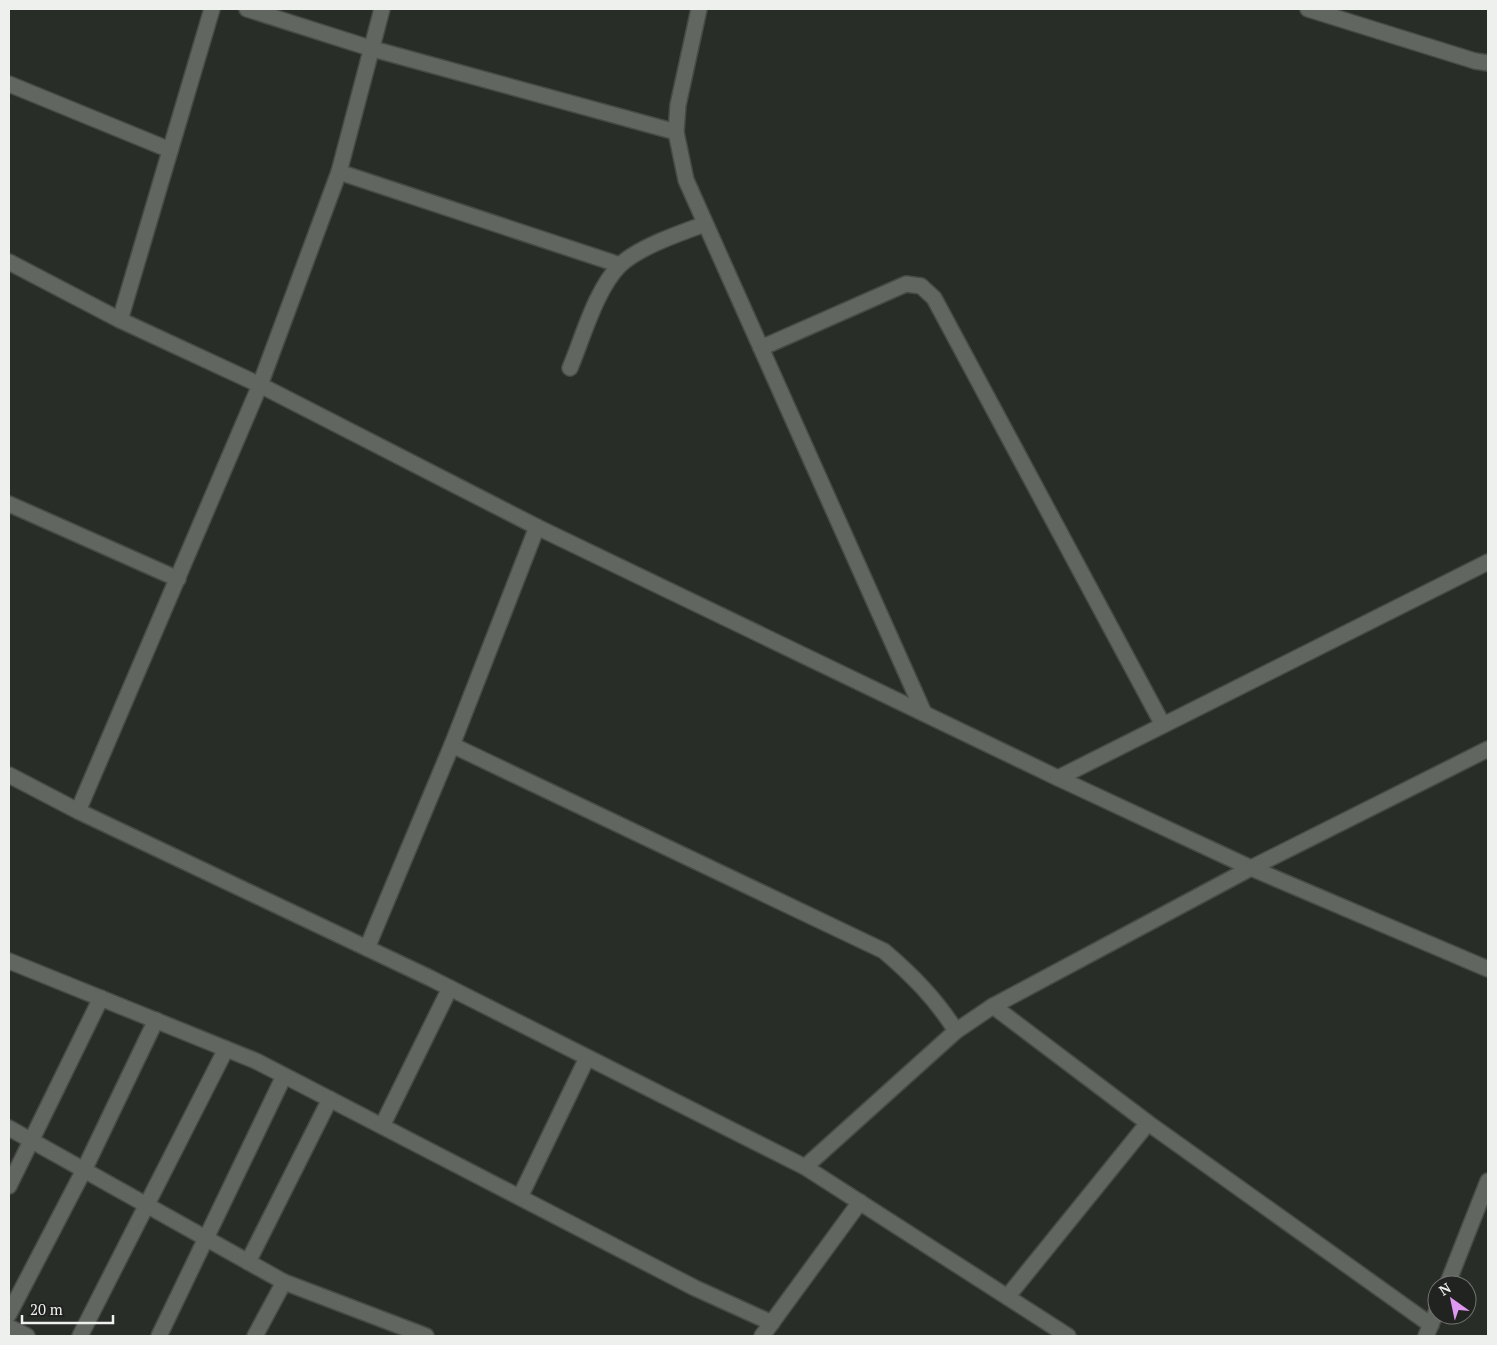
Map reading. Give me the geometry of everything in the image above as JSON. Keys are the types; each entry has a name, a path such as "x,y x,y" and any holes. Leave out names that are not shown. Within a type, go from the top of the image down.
{"street":[{"path":"120,320 212,9"},
{"path":"247,9 373,48 676,132"},
{"path":"78,811 260,385 339,172 382,9"},
{"path":"699,9 678,105 676,132 686,180 924,714"},
{"path":"1308,9 1475,61 1488,63"},
{"path":"9,84 170,150"},
{"path":"339,172 620,265"},
{"path":"570,368 602,290 620,265 661,240 705,224"},
{"path":"9,262 120,320 260,385 537,527 924,714 1251,868 1488,969"},
{"path":"761,348 906,284 920,286 934,298 1163,725"},
{"path":"9,504 178,579"},
{"path":"366,948 452,745 537,527"},
{"path":"1058,778 1488,562"},
{"path":"452,745 884,951 910,972 941,1006 956,1031"},
{"path":"805,1167 956,1031 993,1006 1251,868 1488,750"},
{"path":"9,775 78,811 450,988 805,1167 1068,1336"},
{"path":"9,961 226,1049 284,1076 694,1288 772,1323"},
{"path":"382,1126 450,988"},
{"path":"9,1186 101,998"},
{"path":"993,1006 1429,1331"},
{"path":"9,1314 84,1170 156,1020"},
{"path":"80,1336 226,1049"},
{"path":"520,1197 586,1058"},
{"path":"159,1336 284,1076"},
{"path":"248,1262 330,1099"},
{"path":"1008,1296 1148,1123"},
{"path":"9,1128 284,1282 426,1336"},
{"path":"1451,1275 1488,1181"},
{"path":"762,1336 860,1202"},
{"path":"255,1336 284,1282"},
{"path":"9,1327 28,1336"}]}
